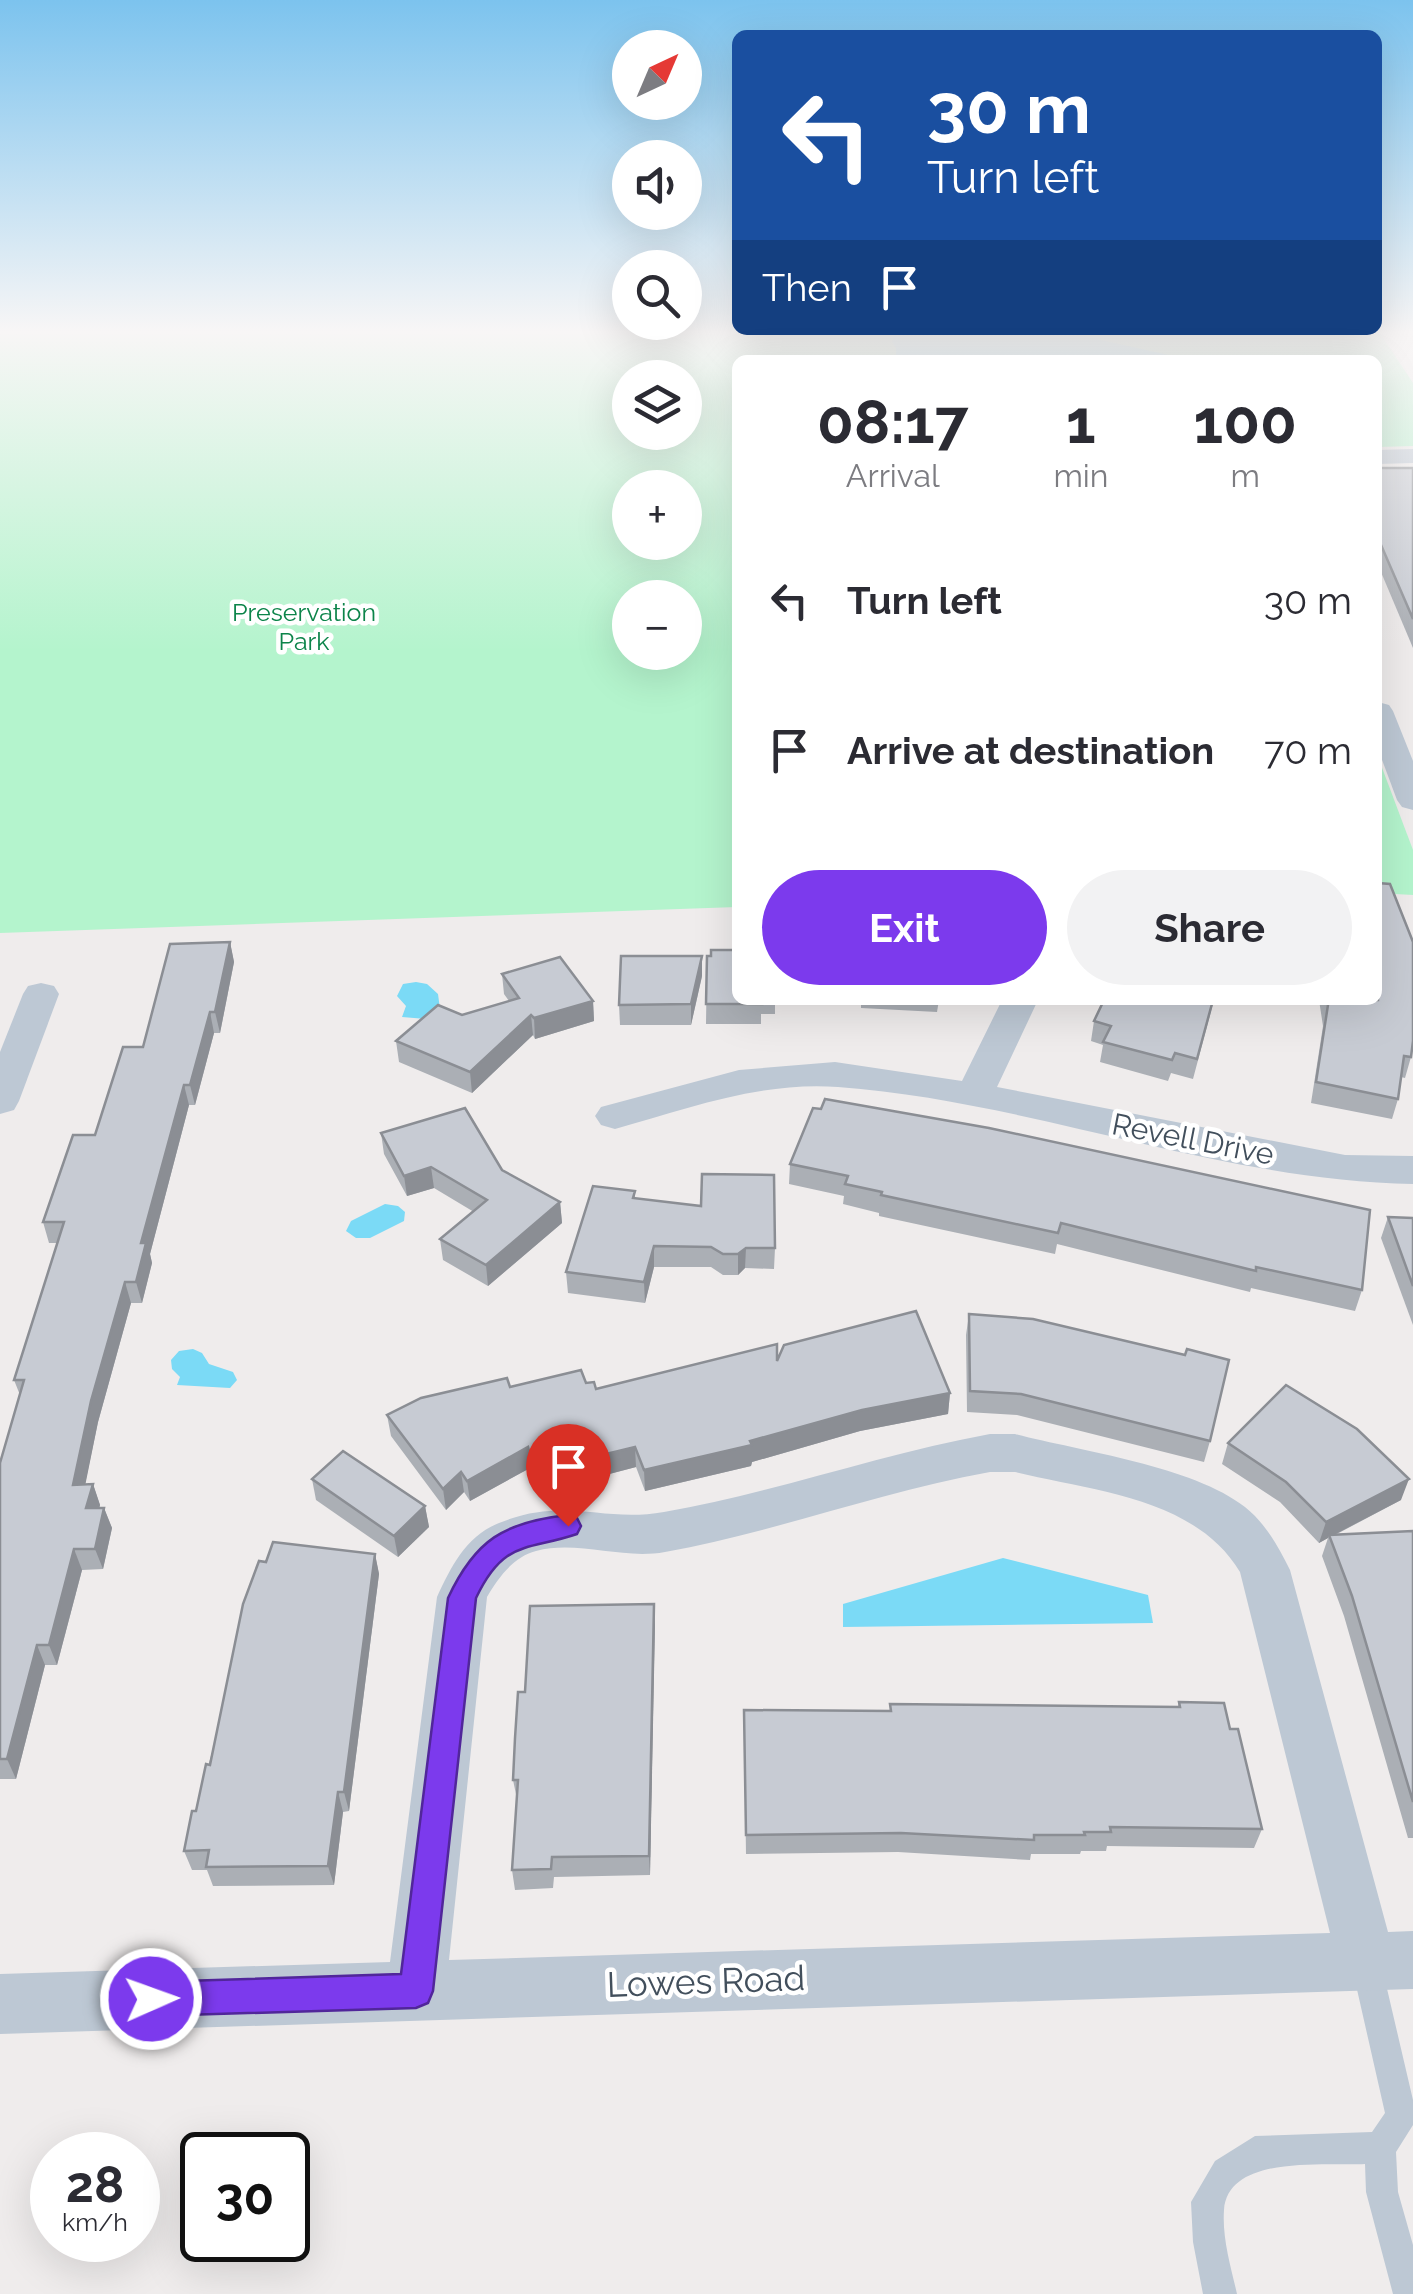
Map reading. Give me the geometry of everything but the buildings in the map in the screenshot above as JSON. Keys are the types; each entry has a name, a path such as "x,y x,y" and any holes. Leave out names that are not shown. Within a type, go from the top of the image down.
{"street":[{"path":"1382,457 1413,456"},
{"path":"1382,721 1413,800"},
{"path":"0,1101 41,994"},
{"path":"974,1095 1018,1005"},
{"name":"Revell Drive","path":"616,1116 739,1082 835,1074 974,1095 1345,1169 1413,1170"},
{"path":"416,1991 462,1598 473,1574 490,1554 513,1538 539,1529 568,1526 657,1534 990,1453 1015,1453 1182,1497 1224,1518 1256,1551 1390,1961"},
{"name":"Lowes Road","path":"0,2004 1390,1961"}],"lane":[{"path":"1220,2294 1209,2242 1207,2202 1226,2172 1255,2152 1380,2148 1407,2119 1390,1961"},
{"path":"1380,2148 1382,2192 1410,2294"}],"green space":[{"name":"Preservation Park","path":"0,437 612,437 612,450 702,450 702,437 732,437 732,907 0,933"},
{"name":"Preservation Park","path":"1382,437 1413,437 1413,446 1382,447"},
{"path":"1382,768 1413,850 1413,895 1382,893"}],"water":[{"path":"403,984 427,984 438,994 440,1009 426,1019 402,1017 406,1006 397,996"},
{"path":"385,1204 405,1212 404,1221 370,1238 356,1238 346,1231 351,1221"},
{"path":"193,1349 202,1353 209,1364 233,1372 237,1380 230,1388 177,1385 180,1377 172,1369 171,1360 179,1351"},
{"path":"1003,1558 1148,1595 1153,1623 843,1627 843,1604"}],"route":[{"path":"151,1999 416,1991 462,1598 473,1574 490,1554 513,1538 539,1529 568,1526"}]}
